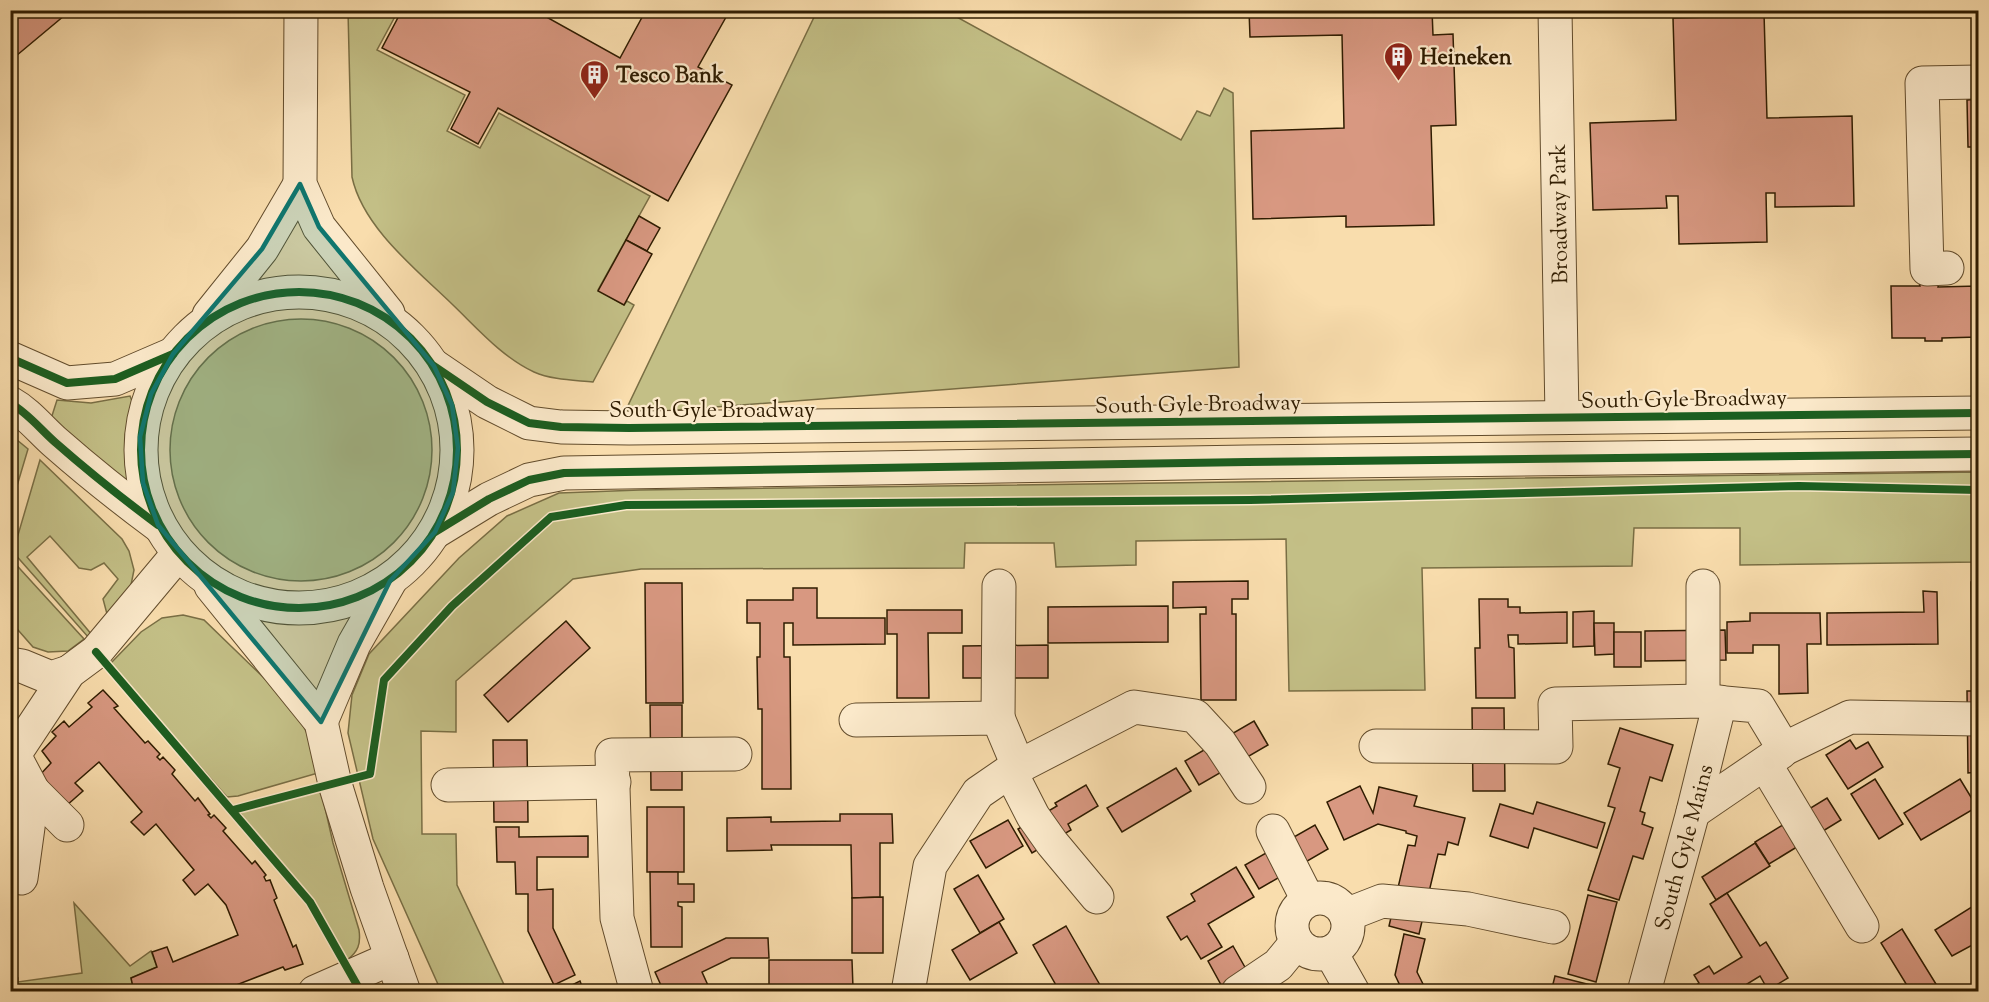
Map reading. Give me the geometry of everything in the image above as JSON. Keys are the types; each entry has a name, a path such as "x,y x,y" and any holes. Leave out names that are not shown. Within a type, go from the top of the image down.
{"street":[{"path":"204,578 247,600 295,609 344,603 390,581 415,559 435,532 453,492 458,448 452,405 434,366 319,227 300,184 302,10"},
{"name":"Broadway Park","path":"1555,10 1562,417"},
{"path":"1947,268 1928,269 1922,83 1978,82"},
{"path":"300,184 262,249 202,325 172,354 151,394 140,437 143,483 158,525 178,554 204,578 321,722 335,784 367,888 404,992"},
{"path":"202,325 238,303 278,292 288,292 320,293 362,304 399,326"},
{"path":"10,358 67,383 116,379 172,354"},
{"name":"South Gyle Broadway","path":"434,366 487,402 530,423 561,427 1978,412"},
{"path":"10,403 21,410 111,490 158,525"},
{"path":"435,532 489,499 529,480 564,473 1235,462 1978,454"},
{"path":"10,664 22,666 51,678 69,672 96,652 178,554"},
{"path":"321,722 354,644 390,581"},
{"path":"999,586 998,718 1014,770 1033,816 1052,843 1097,897"},
{"name":"South Gyle Mains","path":"1644,992 1693,812 1711,701 1703,586"},
{"path":"67,825 33,791 14,755 69,672"},
{"path":"1376,746 1556,747 1555,704 1711,701 1758,706 1774,757 1862,926"},
{"path":"908,992 930,866 978,793 1014,770 1134,707 1195,716 1220,743 1249,787"},
{"path":"1693,812 1774,757 1850,717 1978,719"},
{"path":"856,720 998,718"},
{"path":"448,785 613,769 735,754"},
{"path":"613,769 617,918 637,992"},
{"path":"21,878 33,791"},
{"path":"1273,831 1308,900"},
{"path":"1323,897 1337,903 1346,915 1348,929 1343,943 1331,953 1318,955 1306,952 1296,943 1291,927 1295,911 1308,900 1323,897"},
{"path":"1346,915 1382,901 1468,909 1552,927"},
{"path":"1238,992 1278,965 1296,943"},
{"path":"1331,953 1353,992"},
{"path":"315,992 392,958"}],"highlighted area":[{"path":"300,184 319,227 434,366 452,405 458,448 453,492 435,532 390,581 321,722 158,525 143,483 140,437 151,394 173,354 262,249"}],"shaded area":[{"path":"348,11 398,11 377,50 465,95 447,131 480,148 499,113 650,196 598,290 624,305 627,301 634,305 593,382 548,377 511,359 408,263 367,214 352,177"},
{"path":"817,11 946,11 1181,140 1197,111 1210,116 1224,88 1233,93 1239,367 624,414"},
{"path":"301,319 326,322 351,329 374,341 402,367 422,400 429,425 432,450 429,475 422,500 410,523 384,551 351,571 326,578 301,581 276,578 251,571 228,559 200,533 180,500 173,475 170,450 173,425 180,400 192,377 218,349 251,329 276,322"},
{"path":"130,396 132,401 126,449 128,483 50,422 57,400 91,403"},
{"path":"11,435 28,449 11,506"},
{"path":"40,460 122,539 129,551 134,570 130,590 107,614 103,599 118,579 104,563 91,570 79,568 50,536 27,557 92,635 89,638 13,552"},
{"path":"1978,472 1978,562 1740,565 1740,528 1634,528 1632,566 1422,568 1425,690 1289,691 1286,539 1136,541 1136,565 1056,567 1054,543 965,543 964,568 641,569 573,579 456,681 456,732 421,731 422,834 456,834 457,885 507,991 441,991 373,839 348,733 352,695 369,654 459,558 507,516 559,493 640,490"},
{"path":"10,558 84,639 68,651 48,652 33,647 11,622"},
{"path":"183,615 204,620 293,706 313,745 318,773 238,796 227,797 110,664 141,632 162,618"},
{"path":"321,790 333,843 359,930 358,947 347,960 310,896 241,813 247,809"},
{"path":"74,903 130,966 151,951 157,967 131,978 134,991 11,992 11,978 18,978 18,982 82,973"}],"building":[{"path":"10,10 71,10 10,61"},
{"name":"Tesco Bank","path":"402,10 534,10 620,58 646,10 730,10 698,67 732,85 668,201 498,108 478,144 451,129 470,92 382,48"},
{"name":"Heineken","path":"1249,10 1432,10 1433,35 1453,34 1456,125 1431,126 1434,225 1346,227 1346,216 1253,219 1251,131 1344,128 1342,35 1250,37"},
{"path":"1708,10 1764,13 1767,118 1852,116 1854,206 1775,207 1775,193 1766,193 1767,242 1679,244 1678,196 1666,196 1667,208 1593,210 1590,123 1676,120 1673,18 1708,17"},
{"path":"1978,99 1978,147 1968,147 1967,100"},
{"path":"639,216 660,228 647,251 626,240"},
{"path":"626,240 652,254 624,305 598,291"},
{"path":"1919,282 1939,282 1938,287 1978,286 1978,337 1942,338 1942,341 1925,341 1925,338 1892,338 1891,286 1920,286"},
{"path":"1248,581 1248,599 1232,599 1232,614 1236,614 1236,700 1201,700 1200,614 1206,614 1206,607 1173,608 1173,582"},
{"path":"1971,582 1978,582 1978,686 1972,687"},
{"path":"645,583 682,583 683,703 646,703"},
{"path":"793,588 817,588 817,618 885,618 885,644 793,645 793,623 784,623 784,657 790,657 791,789 762,789 762,709 758,709 757,657 760,657 760,623 747,623 747,600 793,600"},
{"path":"1923,591 1937,592 1938,644 1827,645 1827,613 1924,612"},
{"path":"1479,599 1508,599 1508,607 1520,607 1520,613 1567,612 1567,643 1518,644 1518,635 1508,635 1509,647 1514,648 1515,698 1476,698 1475,648 1480,648"},
{"path":"1168,606 1168,642 1048,643 1048,607"},
{"path":"887,610 962,610 962,633 928,633 929,698 897,698 897,634 887,634"},
{"path":"1594,611 1594,646 1573,647 1573,612"},
{"path":"1750,613 1820,613 1821,644 1807,644 1808,693 1779,694 1779,645 1753,645 1753,653 1727,653 1727,622 1750,621"},
{"path":"566,621 590,648 508,722 484,695"},
{"path":"1594,623 1614,623 1614,654 1595,655"},
{"path":"1725,630 1726,660 1645,661 1645,631"},
{"path":"1614,632 1641,632 1641,667 1614,667"},
{"path":"1048,645 1048,678 963,678 963,646"},
{"path":"103,690 118,706 114,708 145,743 148,741 160,754 157,757 160,760 163,757 175,770 172,774 195,801 198,798 210,814 208,815 211,818 214,815 226,828 223,831 252,864 255,861 266,875 264,877 266,881 270,880 277,898 274,900 293,947 296,945 303,964 285,970 283,967 236,985 238,988 230,992 134,992 131,978 157,967 152,952 167,947 173,962 238,935 226,905 208,884 195,895 183,880 194,870 156,824 144,835 131,822 142,812 99,762 75,783 83,791 66,806 38,777 51,763 42,751 56,736 52,732 64,721 69,727 92,707 88,703"},
{"path":"1967,691 1978,691 1978,772 1968,773"},
{"path":"650,705 682,705 682,790 651,790"},
{"path":"1472,708 1504,708 1505,791 1473,791"},
{"path":"1254,721 1268,745 1199,785 1185,761"},
{"path":"1620,728 1673,745 1662,781 1650,777 1640,811 1645,813 1642,824 1653,828 1643,859 1633,856 1619,900 1588,890 1615,808 1608,806 1620,768 1608,764"},
{"path":"493,740 527,740 528,822 494,822"},
{"path":"1850,740 1856,749 1868,742 1883,767 1848,789 1826,755"},
{"path":"1176,768 1191,791 1122,832 1107,808"},
{"path":"1875,779 1903,824 1879,839 1851,794"},
{"path":"1960,779 1977,807 1921,840 1904,813"},
{"path":"1086,785 1098,806 1068,824 1071,830 1032,853 1018,829 1057,806 1055,803"},
{"path":"1360,786 1373,813 1379,787 1417,796 1414,806 1465,818 1458,845 1448,842 1445,855 1438,854 1419,934 1389,926 1408,845 1415,846 1417,836 1378,824 1344,840 1327,802"},
{"path":"1827,798 1841,820 1769,864 1755,842"},
{"path":"1537,802 1605,823 1597,848 1534,828 1528,848 1490,836 1500,804 1533,814"},
{"path":"647,807 684,807 684,872 647,872"},
{"path":"840,814 892,814 893,843 880,843 880,897 852,898 851,845 771,845 772,850 727,851 727,818 771,817 771,822 840,821"},
{"path":"1008,820 1023,846 986,868 970,841"},
{"path":"1315,825 1328,849 1259,889 1245,865"},
{"path":"496,827 519,827 519,837 588,836 588,857 537,857 537,890 553,889 553,928 575,975 554,985 528,931 528,894 516,894 515,862 497,862"},
{"path":"1755,843 1770,866 1716,900 1702,877"},
{"path":"1236,867 1254,897 1208,924 1222,947 1201,959 1187,936 1181,940 1167,917 1195,901 1191,894"},
{"path":"650,872 678,872 678,884 694,884 694,902 678,902 678,906 682,907 682,947 651,947"},
{"path":"978,875 1004,919 980,933 954,889"},
{"path":"1727,893 1760,946 1766,942 1788,978 1768,990 1760,976 1747,984 1752,992 1686,992 1699,983 1694,975 1709,966 1714,974 1742,957 1710,904"},
{"path":"1588,895 1617,902 1596,982 1568,974"},
{"path":"883,897 883,953 852,953 852,898"},
{"path":"1978,903 1978,930 1973,934 1978,942 1952,956 1935,930"},
{"path":"999,922 1017,953 970,980 952,950"},
{"path":"1066,926 1104,992 1060,992 1033,945"},
{"path":"1902,929 1939,989 1943,987 1946,992 1911,992 1881,943"},
{"path":"1404,934 1425,939 1417,972 1427,992 1403,992 1395,975"},
{"path":"726,938 768,938 769,958 731,958 702,972 711,992 681,992 680,989 664,992 655,972"},
{"path":"1233,946 1259,992 1225,992 1208,961"},
{"path":"769,960 852,960 853,988 769,989"},
{"path":"1555,976 1607,989 1606,992 1551,992"},
{"path":"580,981 584,992 558,992"}],"cycle path":[{"path":"299,292 330,295 360,304 387,318 411,338 431,362 445,389 454,419 457,450 454,481 445,511 431,538 411,562 387,582 360,596 330,605 299,608 268,605 238,596 211,582 187,562 167,538 153,511 144,481 141,450 144,419 153,389 167,362 187,338 211,318 238,304 268,295 299,292"},
{"path":"10,358 67,383 115,379 173,354"},
{"path":"434,366 487,402 529,423 561,427 1978,413"},
{"path":"10,403 94,475 158,525"},
{"path":"435,532 489,499 529,480 564,473 1247,462 1978,454"},
{"path":"233,810 370,774 384,680 452,606 551,517 626,505 1250,500 1799,486 1978,490"},
{"path":"96,652 310,902 361,992"}],"place":[{"name":"Heineken","path":"1399,82"},
{"name":"Tesco Bank","path":"595,100"}]}
